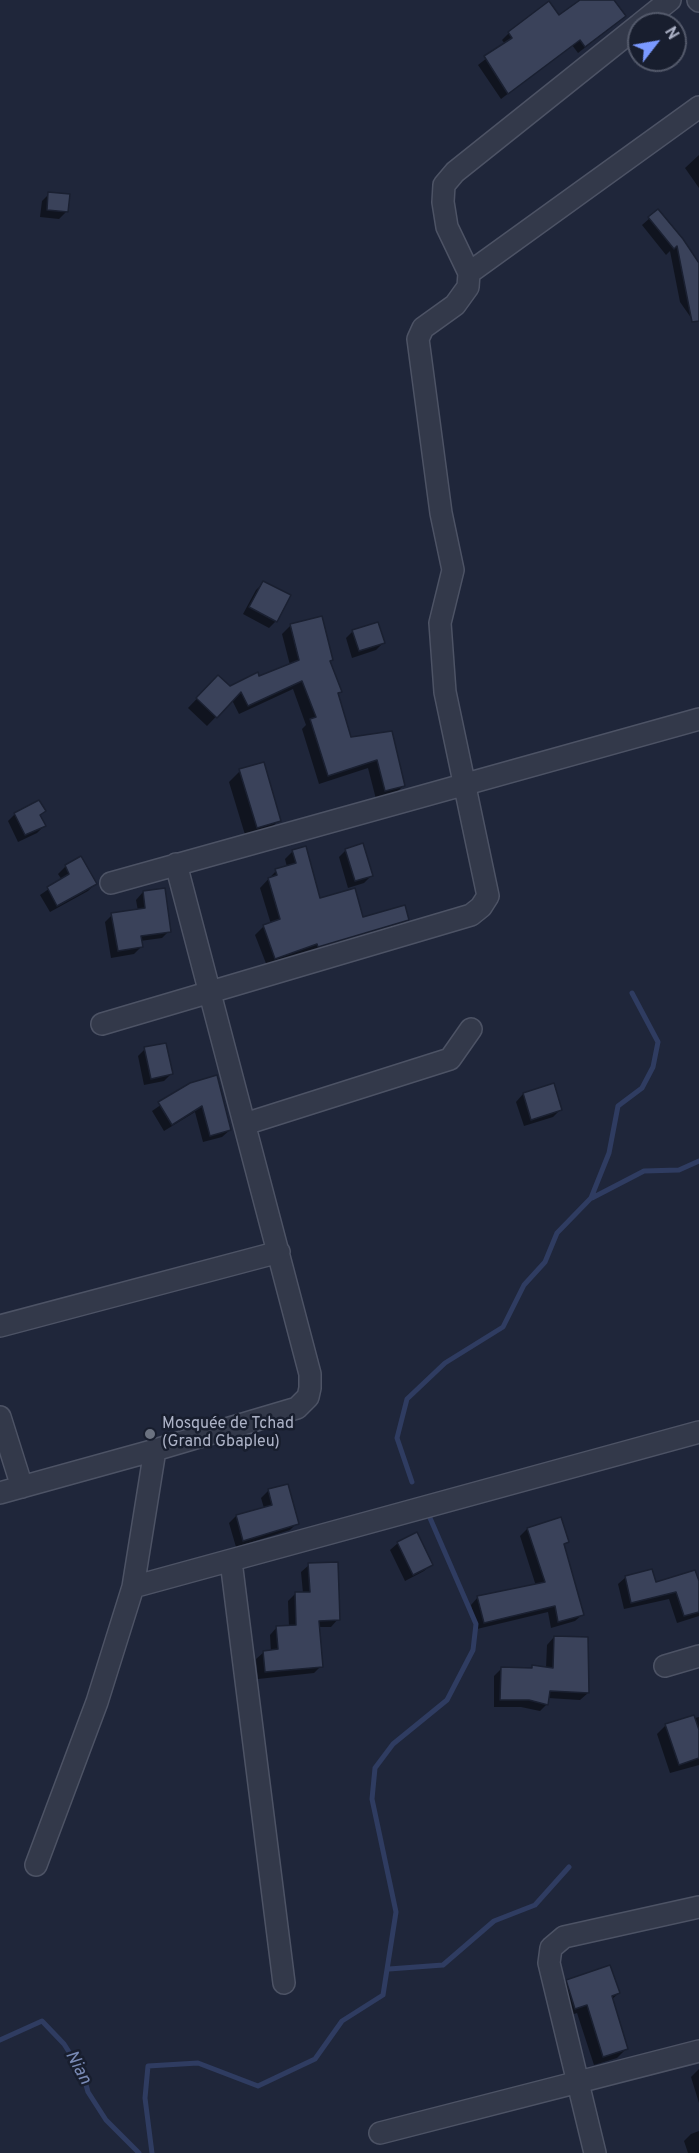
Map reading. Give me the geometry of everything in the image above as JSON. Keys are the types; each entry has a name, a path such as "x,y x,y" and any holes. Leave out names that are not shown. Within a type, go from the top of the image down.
{"street":[{"path":"655,12 670,0"},
{"path":"102,1024 210,994 471,915 481,907 488,896 445,692 440,623 453,570 433,458 418,339 423,328 455,305 468,287 469,273 447,227 443,202 444,185 455,172 627,34"},
{"path":"469,273 699,107"},
{"path":"111,883 699,719"},
{"path":"0,1492 297,1408 308,1397 310,1374 176,864"},
{"path":"245,1124 450,1059 471,1029"},
{"path":"0,1326 279,1252"},
{"path":"0,1417 22,1486"},
{"path":"133,1587 699,1432"},
{"path":"36,1865 97,1702 133,1587 155,1450"},
{"path":"231,1561 284,1983"},
{"path":"665,1666 699,1656"},
{"path":"595,2153 576,2083 549,1963 551,1948 564,1937 699,1907"},
{"path":"380,2133 699,2051"}],"building":[{"path":"580,0 614,0 626,16 585,47 580,40 508,94 484,56 512,38 508,32 549,1 559,15"},
{"path":"48,192 70,194 68,212 47,210"},
{"path":"658,209 699,263 699,321 692,322 677,246 674,249 648,217"},
{"path":"263,581 291,595 277,622 249,607"},
{"path":"322,616 333,660 330,661 342,692 338,693 351,737 392,731 405,786 385,791 377,760 328,776 310,719 316,717 302,681 248,706 241,692 217,718 196,698 218,675 230,686 258,672 259,676 299,660 290,624"},
{"path":"378,622 385,643 359,651 352,630"},
{"path":"264,762 281,821 257,828 239,769"},
{"path":"39,800 46,811 40,815 46,826 25,835 14,813"},
{"path":"363,843 373,876 355,881 345,849"},
{"path":"306,846 320,898 355,888 363,917 405,905 409,920 318,947 317,944 275,959 263,925 280,919 268,878 277,875 275,869 296,863 292,850"},
{"path":"81,856 97,884 57,906 47,887 69,874 65,865"},
{"path":"165,888 171,932 141,936 143,947 118,951 111,913 145,908 143,891"},
{"path":"166,1043 173,1074 151,1079 144,1047"},
{"path":"217,1075 231,1130 210,1136 202,1106 172,1125 158,1102 190,1083"},
{"path":"554,1083 562,1110 531,1120 523,1093"},
{"path":"288,1484 299,1524 243,1541 236,1515 272,1505 268,1489"},
{"path":"561,1517 569,1542 564,1544 584,1615 558,1622 555,1606 484,1623 477,1596 545,1582 527,1528"},
{"path":"417,1532 433,1565 413,1575 397,1542"},
{"path":"338,1562 340,1620 319,1621 323,1667 265,1672 263,1651 278,1649 276,1626 296,1625 295,1592 310,1592 308,1563"},
{"path":"652,1569 656,1582 695,1570 699,1581 699,1612 684,1616 676,1592 631,1603 625,1576"},
{"path":"554,1636 588,1637 589,1693 550,1691 548,1705 529,1700 500,1700 501,1667 532,1668 532,1665 553,1668"},
{"path":"694,1715 699,1730 699,1758 679,1765 665,1724"},
{"path":"610,1965 620,1993 612,1996 628,2049 603,2057 587,2005 575,2009 566,1980"}],"waterway":[{"path":"412,1482 397,1438 407,1399 445,1363 503,1327 524,1285 545,1262 557,1233 591,1198 609,1153 618,1106 642,1088 653,1067 658,1042 632,993"},
{"path":"592,1198 644,1171 679,1170 699,1161"},
{"path":"152,2153 145,2098 148,2066 198,2063 258,2086 315,2059 342,2021 383,1995 396,1912 372,1799 375,1768 393,1744 447,1700 473,1650 476,1624 430,1518"},
{"path":"389,1969 443,1965 494,1921 535,1905 569,1867"},
{"name":"Nian","path":"0,2040 42,2021 64,2044 83,2074 88,2092 106,2120 139,2153"}],"place":[{"name":"Mosquée de Tchad (Grand Gbapleu)","path":"150,1434"}]}
